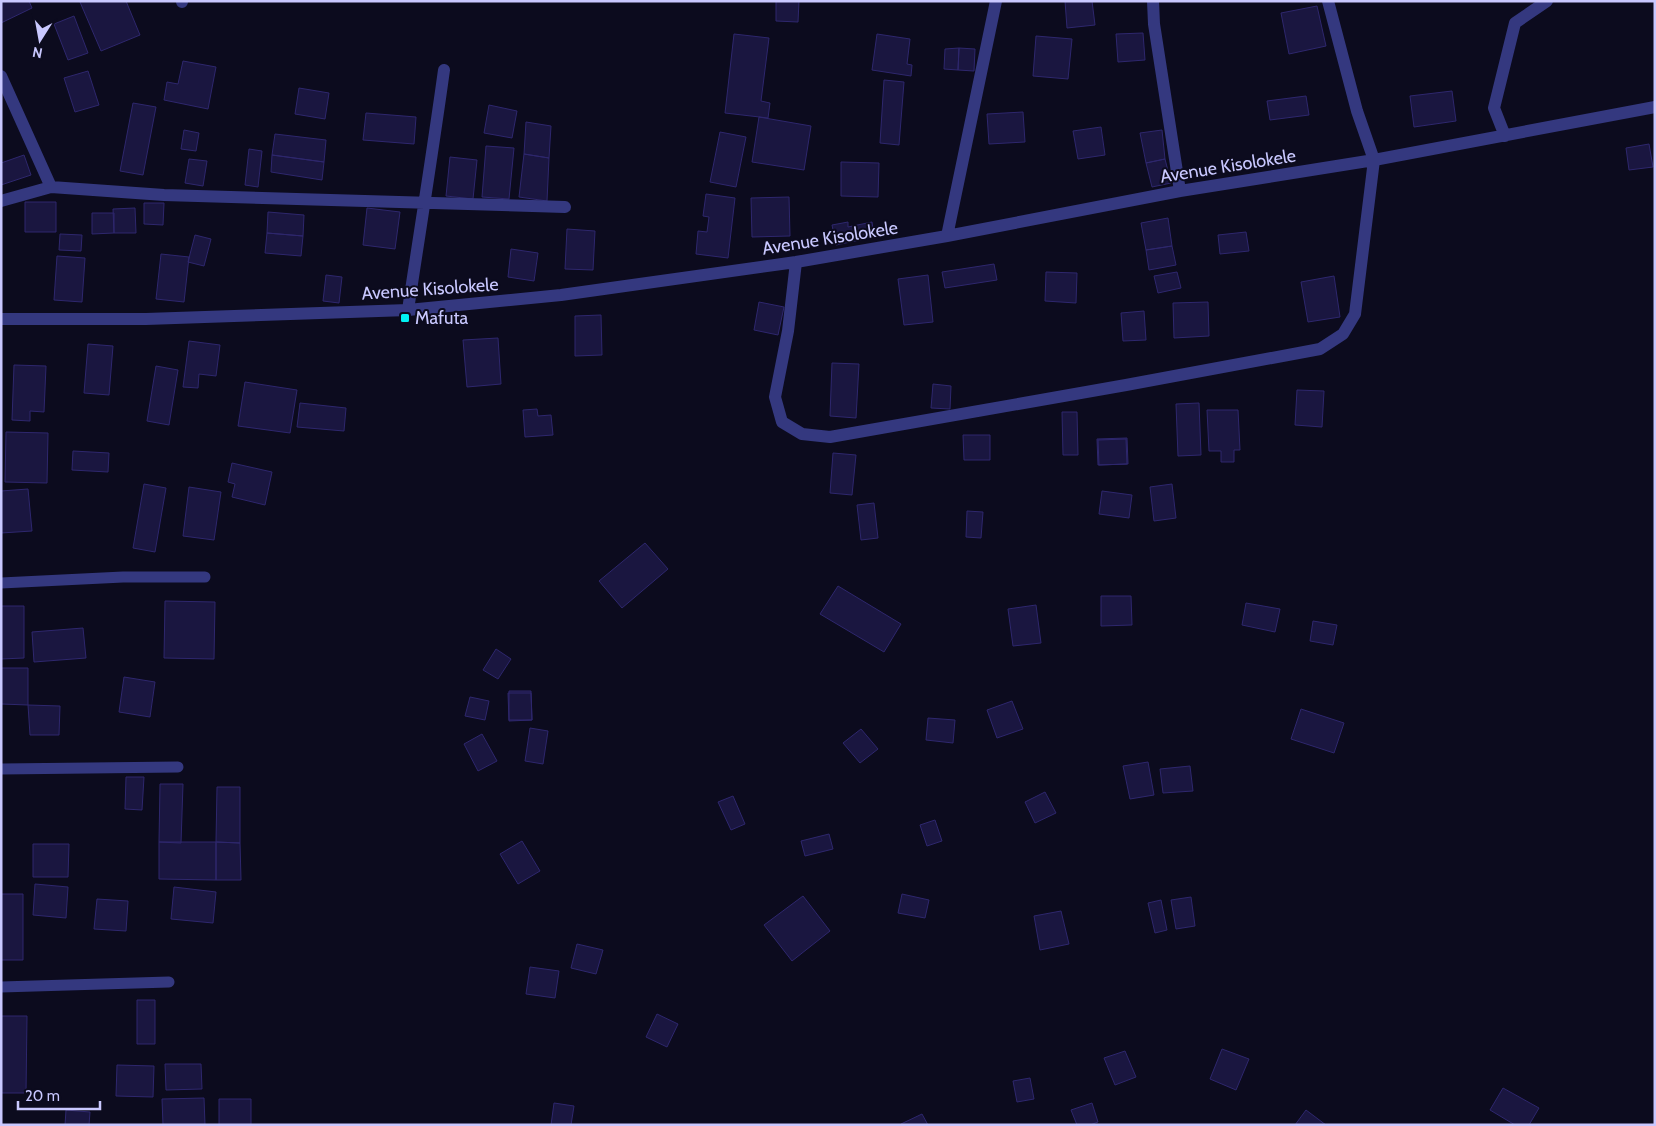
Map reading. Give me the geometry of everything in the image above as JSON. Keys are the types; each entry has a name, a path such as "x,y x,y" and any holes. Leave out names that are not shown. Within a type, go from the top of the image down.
{"street":[{"path":"947,236 996,1"},
{"path":"1153,1 1154,24 1180,191"},
{"path":"796,262 788,331 775,397 782,422 802,434 830,437 1320,349 1343,334 1355,314 1374,160 1357,110 1328,1"},
{"path":"1505,136 1494,108 1515,23 1547,1"},
{"path":"408,310 433,154 444,70"},
{"path":"1,76 51,186"},
{"name":"Avenue Kisolokele","path":"1,319 146,319 408,310 561,295 796,262 947,236 1180,191 1374,160 1655,108"},
{"path":"1,201 51,186 164,195 565,207"}],"lane":[{"path":"1,583 124,577 206,577"},
{"path":"1,769 178,767"},
{"path":"1,988 169,982"}],"building":[{"path":"1,1 29,1 32,8 1,23"},
{"path":"126,1 140,35 101,51 80,2"},
{"path":"776,1 799,1 798,22 776,21"},
{"path":"1065,1 1092,1 1095,25 1067,28"},
{"path":"1317,6 1326,46 1289,54 1281,13"},
{"path":"74,16 88,53 68,60 54,24"},
{"path":"1143,33 1145,60 1118,62 1116,34"},
{"path":"734,34 769,38 761,101 770,103 768,118 725,113"},
{"path":"877,34 910,39 907,64 912,65 911,76 872,70"},
{"path":"1036,36 1072,39 1068,79 1033,76"},
{"path":"959,48 975,49 974,71 958,70"},
{"path":"959,48 958,70 944,69 945,49"},
{"path":"183,61 216,67 208,109 164,100 167,82 178,84"},
{"path":"88,71 99,105 75,112 64,78"},
{"path":"884,80 904,82 899,145 880,143"},
{"path":"299,88 329,93 325,119 295,114"},
{"path":"1452,91 1456,121 1414,127 1410,96"},
{"path":"1306,96 1309,115 1270,120 1267,101"},
{"path":"133,103 156,107 143,175 120,171"},
{"path":"489,105 517,111 512,138 484,133"},
{"path":"1023,112 1025,142 989,144 987,114"},
{"path":"366,113 416,117 414,144 363,140"},
{"path":"759,117 811,126 804,170 752,162"},
{"path":"526,122 551,126 549,158 524,154"},
{"path":"1101,127 1105,155 1078,159 1073,131"},
{"path":"184,130 199,133 196,151 181,149"},
{"path":"1162,130 1165,159 1146,163 1140,133"},
{"path":"720,132 746,137 736,187 710,182"},
{"path":"275,134 326,140 324,162 272,155"},
{"path":"1649,144 1653,167 1629,170 1626,148"},
{"path":"486,146 514,148 509,199 482,197"},
{"path":"249,149 262,151 258,187 245,185"},
{"path":"524,154 549,158 547,201 519,197"},
{"path":"24,155 31,175 1,185 1,163"},
{"path":"272,155 324,162 322,180 271,172"},
{"path":"450,157 477,160 473,199 446,196"},
{"path":"189,159 207,161 203,186 185,183"},
{"path":"1165,159 1171,183 1152,187 1146,163"},
{"path":"841,162 879,163 878,197 841,196"},
{"path":"706,194 735,198 728,258 696,254 698,231 707,232 709,217 703,216"},
{"path":"789,197 790,236 752,237 751,198"},
{"path":"25,202 56,202 56,232 25,232"},
{"path":"144,203 164,203 163,225 144,224"},
{"path":"135,208 136,233 114,233 113,209"},
{"path":"367,208 400,212 395,249 363,245"},
{"path":"268,212 304,215 303,236 267,233"},
{"path":"92,213 114,213 114,233 92,234"},
{"path":"1168,218 1172,246 1146,250 1141,223"},
{"path":"848,222 848,227 872,222 874,237 836,245 832,225"},
{"path":"567,229 595,231 593,270 565,269"},
{"path":"1246,232 1249,251 1220,254 1218,235"},
{"path":"267,233 303,236 301,256 265,253"},
{"path":"60,234 82,235 81,251 59,250"},
{"path":"195,235 211,239 204,266 188,262"},
{"path":"1172,246 1176,265 1149,270 1146,250"},
{"path":"511,249 538,253 534,281 508,277"},
{"path":"161,254 189,257 184,302 156,299"},
{"path":"57,256 85,258 82,302 54,300"},
{"path":"994,264 997,280 945,288 942,272"},
{"path":"1046,272 1077,273 1076,303 1045,301"},
{"path":"1177,272 1181,288 1158,293 1154,276"},
{"path":"326,275 342,277 339,303 323,301"},
{"path":"928,275 933,322 904,325 898,279"},
{"path":"1334,276 1340,317 1308,322 1301,282"},
{"path":"759,302 784,307 778,335 754,330"},
{"path":"1208,302 1209,336 1174,338 1173,303"},
{"path":"1144,311 1146,340 1123,341 1121,313"},
{"path":"601,315 602,355 575,356 575,316"},
{"path":"498,338 501,384 467,387 463,340"},
{"path":"189,341 220,345 216,376 199,374 198,388 183,387"},
{"path":"88,344 113,346 109,395 84,393"},
{"path":"832,363 859,364 856,418 830,416"},
{"path":"14,365 46,366 44,412 30,411 30,421 12,420"},
{"path":"156,366 178,370 169,425 147,421"},
{"path":"245,382 297,390 290,433 238,426"},
{"path":"933,384 951,386 950,409 931,408"},
{"path":"1297,390 1324,391 1322,427 1295,425"},
{"path":"300,403 346,408 344,431 297,427"},
{"path":"1199,403 1201,455 1178,456 1176,404"},
{"path":"537,409 538,416 551,415 553,435 525,437 523,410"},
{"path":"1207,410 1238,410 1240,450 1234,450 1234,462 1221,462 1221,451 1209,451"},
{"path":"1062,412 1077,412 1078,455 1063,455"},
{"path":"6,432 48,433 47,483 5,482"},
{"path":"963,435 990,435 990,460 964,460"},
{"path":"1127,438 1128,464 1098,465 1097,439"},
{"path":"1126,439 1127,464 1099,465 1098,440"},
{"path":"73,451 109,453 108,472 72,470"},
{"path":"833,453 856,455 852,495 830,493"},
{"path":"232,463 272,472 265,505 232,497 235,484 228,482"},
{"path":"144,484 166,488 155,552 133,548"},
{"path":"1172,484 1176,518 1154,521 1150,487"},
{"path":"189,487 221,492 214,540 183,536"},
{"path":"28,489 32,531 1,533 1,491"},
{"path":"1102,491 1132,495 1129,518 1099,514"},
{"path":"874,503 878,538 861,540 857,505"},
{"path":"967,511 983,512 981,538 966,537"},
{"path":"645,543 668,569 622,608 599,581"},
{"path":"838,586 901,624 884,652 820,614"},
{"path":"1101,596 1131,596 1132,625 1101,626"},
{"path":"165,601 215,602 214,659 164,658"},
{"path":"1246,603 1280,609 1275,632 1242,625"},
{"path":"1036,605 1041,643 1013,646 1008,609"},
{"path":"1,606 24,606 24,658 1,659"},
{"path":"1313,621 1337,625 1333,645 1310,641"},
{"path":"83,628 86,658 34,662 32,632"},
{"path":"496,649 511,659 498,679 483,670"},
{"path":"1,668 28,668 28,705 1,704"},
{"path":"124,677 155,682 150,717 119,712"},
{"path":"509,691 531,691 532,720 509,720"},
{"path":"508,693 531,693 532,720 509,721"},
{"path":"470,697 489,701 485,720 465,716"},
{"path":"1012,701 1023,729 997,738 987,710"},
{"path":"28,705 60,706 59,735 30,735"},
{"path":"1301,709 1344,723 1334,753 1291,739"},
{"path":"928,718 955,720 953,743 926,740"},
{"path":"530,728 548,731 543,764 525,761"},
{"path":"861,729 878,749 860,763 843,743"},
{"path":"482,734 497,761 478,771 464,744"},
{"path":"1148,762 1154,795 1130,799 1123,766"},
{"path":"1190,766 1193,791 1163,793 1160,769"},
{"path":"126,777 144,777 142,810 125,809"},
{"path":"160,784 183,784 181,843 159,842"},
{"path":"217,787 240,787 240,843 216,842"},
{"path":"1045,792 1056,813 1035,823 1025,802"},
{"path":"733,796 745,824 731,830 718,802"},
{"path":"935,820 942,841 927,846 920,825"},
{"path":"829,834 833,849 805,856 801,841"},
{"path":"522,841 540,871 518,884 500,854"},
{"path":"159,842 216,842 216,880 159,879"},
{"path":"216,842 240,843 241,880 216,880"},
{"path":"33,844 69,844 68,877 33,877"},
{"path":"35,884 68,887 66,918 33,915"},
{"path":"174,887 216,892 213,923 171,919"},
{"path":"1,894 23,894 23,960 1,960"},
{"path":"902,894 929,900 925,918 898,913"},
{"path":"803,896 830,931 792,961 764,925"},
{"path":"1191,897 1195,926 1176,929 1171,900"},
{"path":"97,899 128,901 126,931 94,929"},
{"path":"1161,900 1167,930 1155,933 1148,903"},
{"path":"1061,911 1069,944 1040,950 1034,916"},
{"path":"577,944 603,950 596,974 571,968"},
{"path":"530,967 559,971 555,998 526,994"},
{"path":"137,1000 155,1000 155,1044 137,1044"},
{"path":"657,1014 678,1024 667,1047 646,1037"},
{"path":"1,1016 27,1016 26,1093 1,1093"},
{"path":"1222,1049 1249,1059 1236,1090 1210,1079"},
{"path":"1125,1051 1136,1077 1115,1085 1104,1058"},
{"path":"165,1064 201,1064 202,1089 166,1090"},
{"path":"117,1065 154,1066 153,1097 116,1096"},
{"path":"1030,1078 1034,1099 1017,1102 1013,1081"},
{"path":"1503,1088 1539,1108 1529,1125 1515,1125 1490,1110"},
{"path":"204,1098 205,1125 163,1125 162,1099"},
{"path":"219,1099 251,1099 251,1125 219,1125"},
{"path":"554,1103 574,1106 571,1125 551,1125"},
{"path":"1092,1103 1098,1122 1090,1125 1077,1125 1071,1110"},
{"path":"66,1110 90,1112 89,1125 65,1125"},
{"path":"1306,1110 1326,1125 1295,1125"},
{"path":"922,1114 928,1125 901,1125 901,1124"}],"place":[{"name":"Mafuta","path":"405,318"}]}
